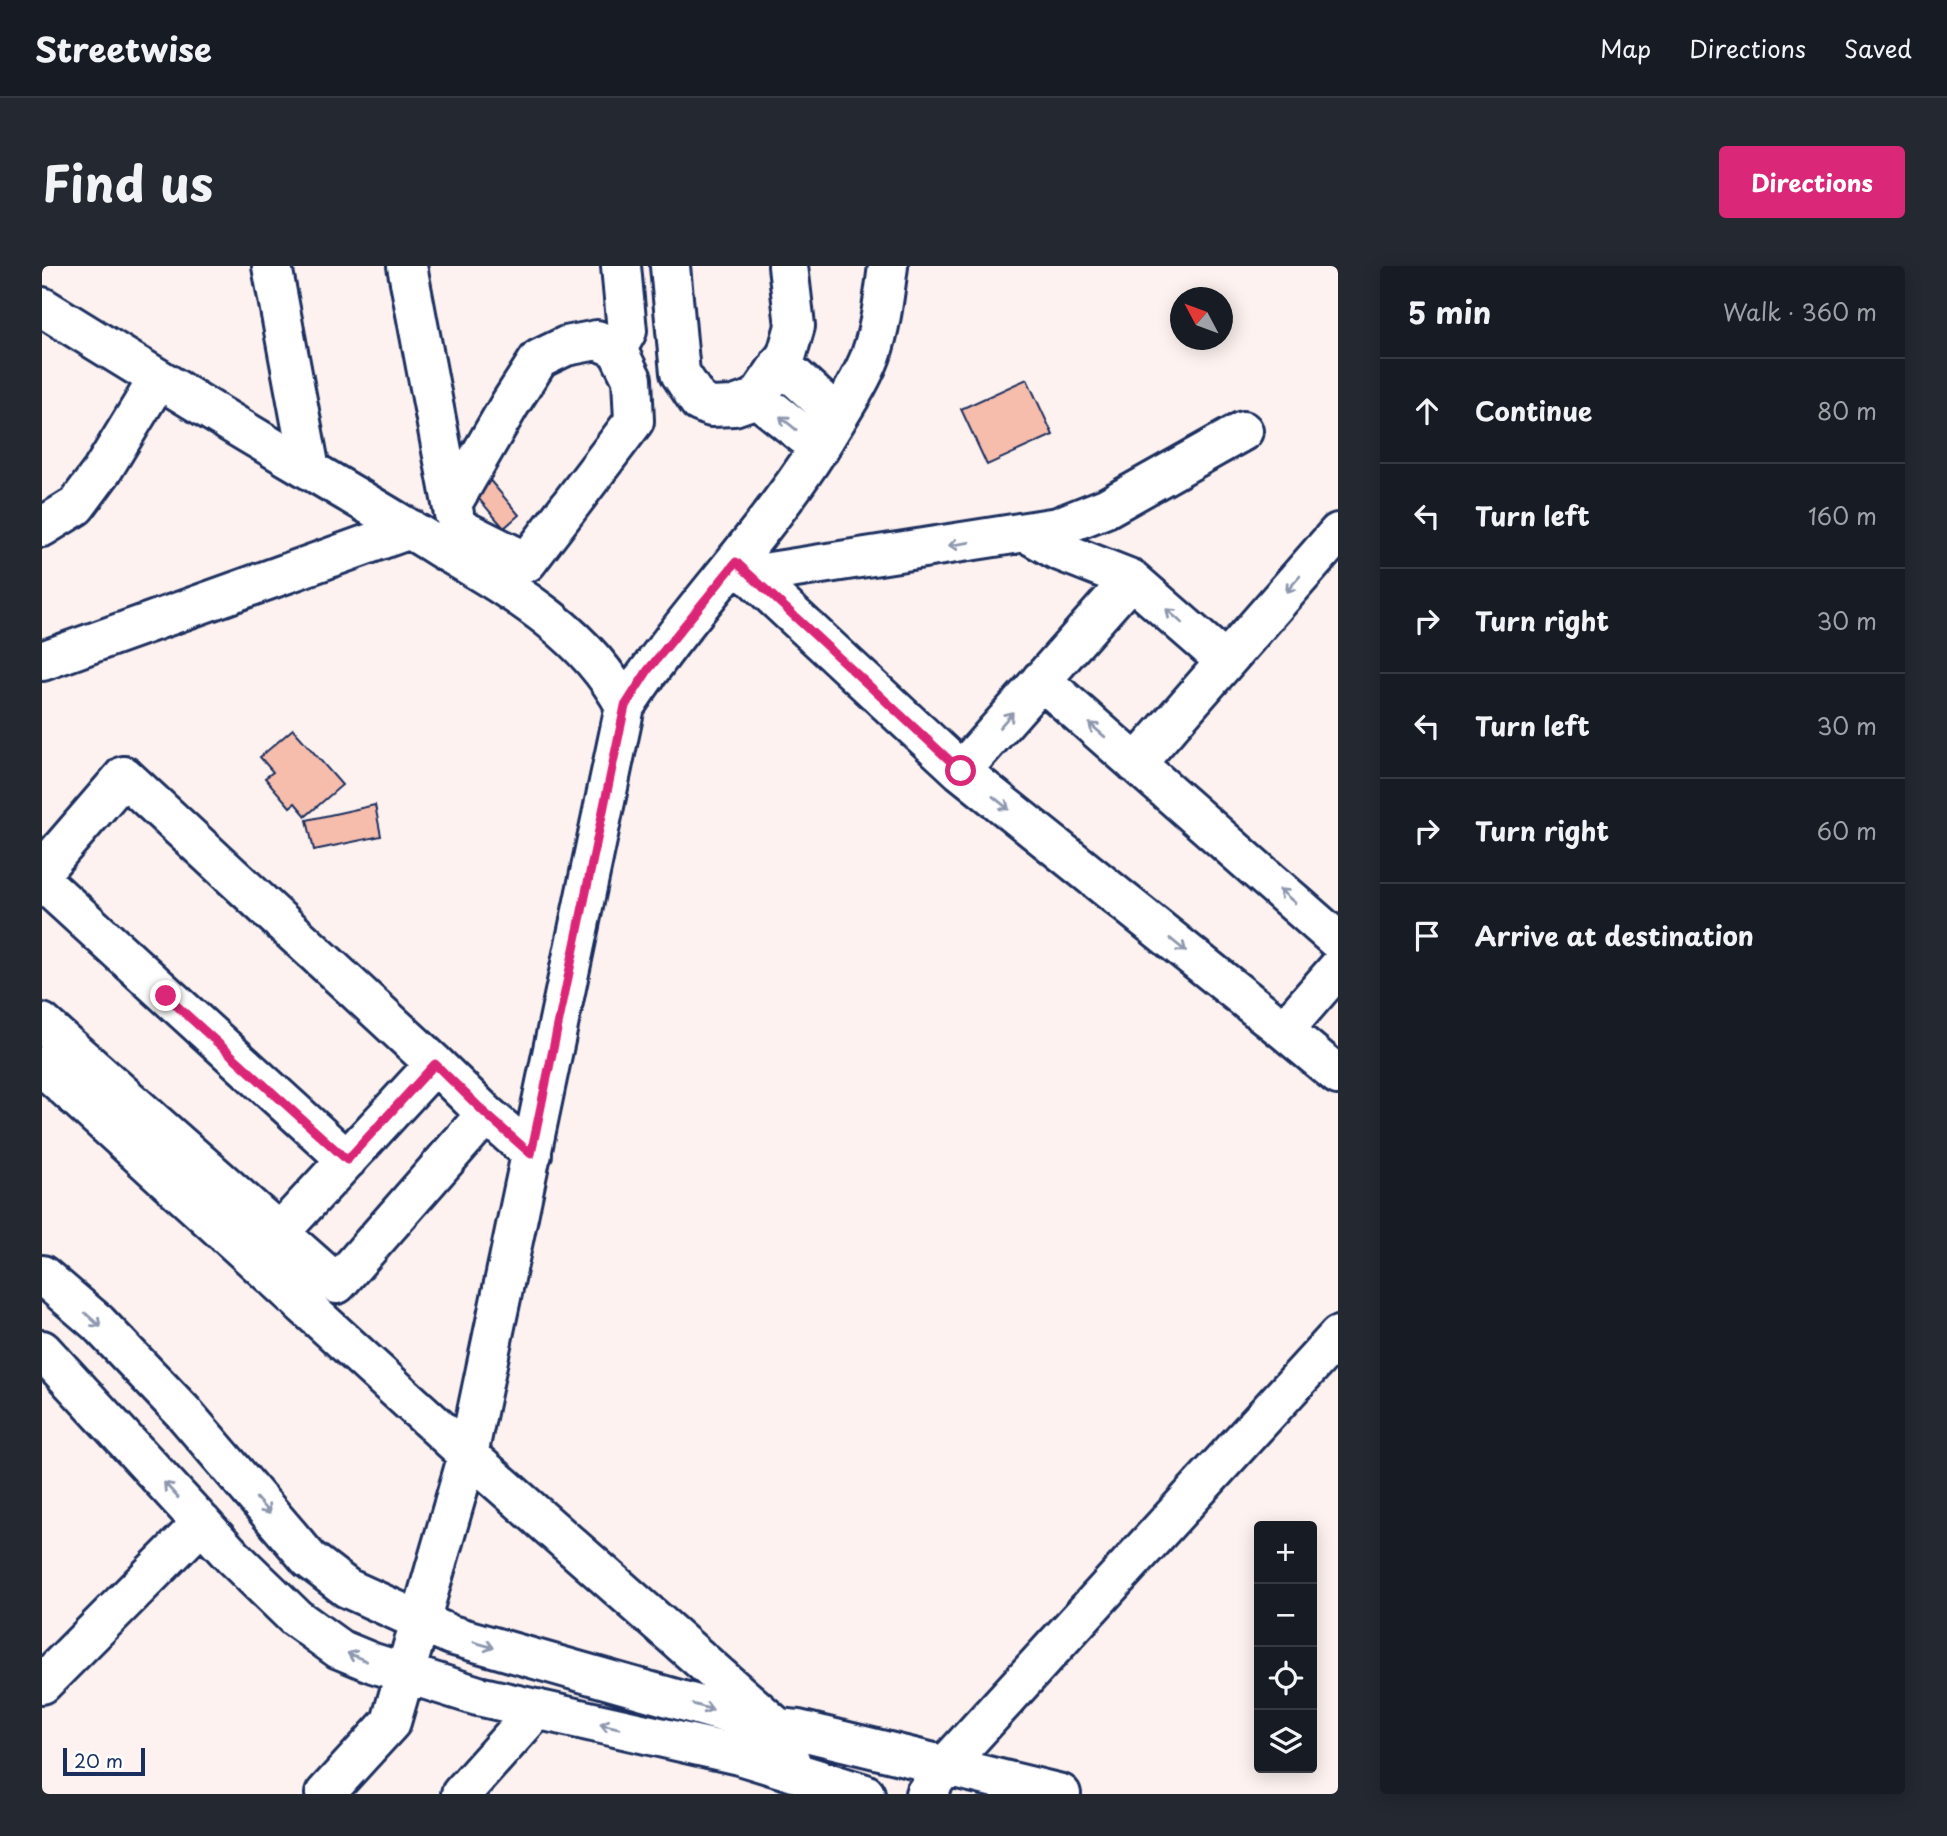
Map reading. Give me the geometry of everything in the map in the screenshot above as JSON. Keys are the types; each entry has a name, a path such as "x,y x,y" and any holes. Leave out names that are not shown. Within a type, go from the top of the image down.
{"street":[{"path":"272,266 310,470"},
{"path":"407,266 457,531 504,585 561,628 593,659 614,686 625,706"},
{"path":"617,349 627,331 621,266"},
{"path":"670,266 680,373 699,402 711,407 734,407 757,398 787,354 795,326 788,266"},
{"path":"325,1794 391,1722 468,1455 625,706 648,670 744,568 829,432 858,383 871,354 882,316 888,266"},
{"path":"42,307 410,529"},
{"path":"42,661 410,529 457,531 527,562 634,421 632,379 617,349 597,340 566,346 539,359 510,404 457,531"},
{"path":"780,363 829,432"},
{"path":"42,527 76,506 102,471 158,379"},
{"path":"757,398 829,432"},
{"path":"744,568 1058,527 1090,516 1242,431"},
{"path":"1027,533 1057,550 1131,579 1225,661"},
{"path":"1136,764 1338,533"},
{"path":"744,568 961,771 1338,1075"},
{"path":"961,771 1131,579"},
{"path":"1041,680 1338,941"},
{"path":"42,871 124,776 531,1154"},
{"path":"42,881 347,1160"},
{"path":"1284,1030 1338,968"},
{"path":"42,1023 337,1284 486,1114"},
{"path":"279,1233 435,1064"},
{"path":"42,1066 468,1455 778,1728 794,1771"},
{"path":"42,1275 98,1323 183,1412 309,1559 347,1588 452,1635 778,1728 798,1730 935,1780 1061,1794"},
{"path":"935,1780 1338,1336"},
{"path":"42,1350 202,1523 296,1618 339,1649 405,1674 478,1696 739,1755 865,1794"},
{"path":"42,1684 202,1523"},
{"path":"461,1794 537,1709"}],"building":[{"path":"1027,379 1053,435 987,465 961,409"},
{"path":"488,478 519,515 504,528 472,491"},
{"path":"293,729 342,785 306,816 295,803 290,807 265,778 273,772 260,757"},
{"path":"375,805 381,836 314,850 307,820"}],"route":[{"path":"166,996 347,1160 435,1064 531,1154 625,706 648,670 736,562 961,771"}]}
